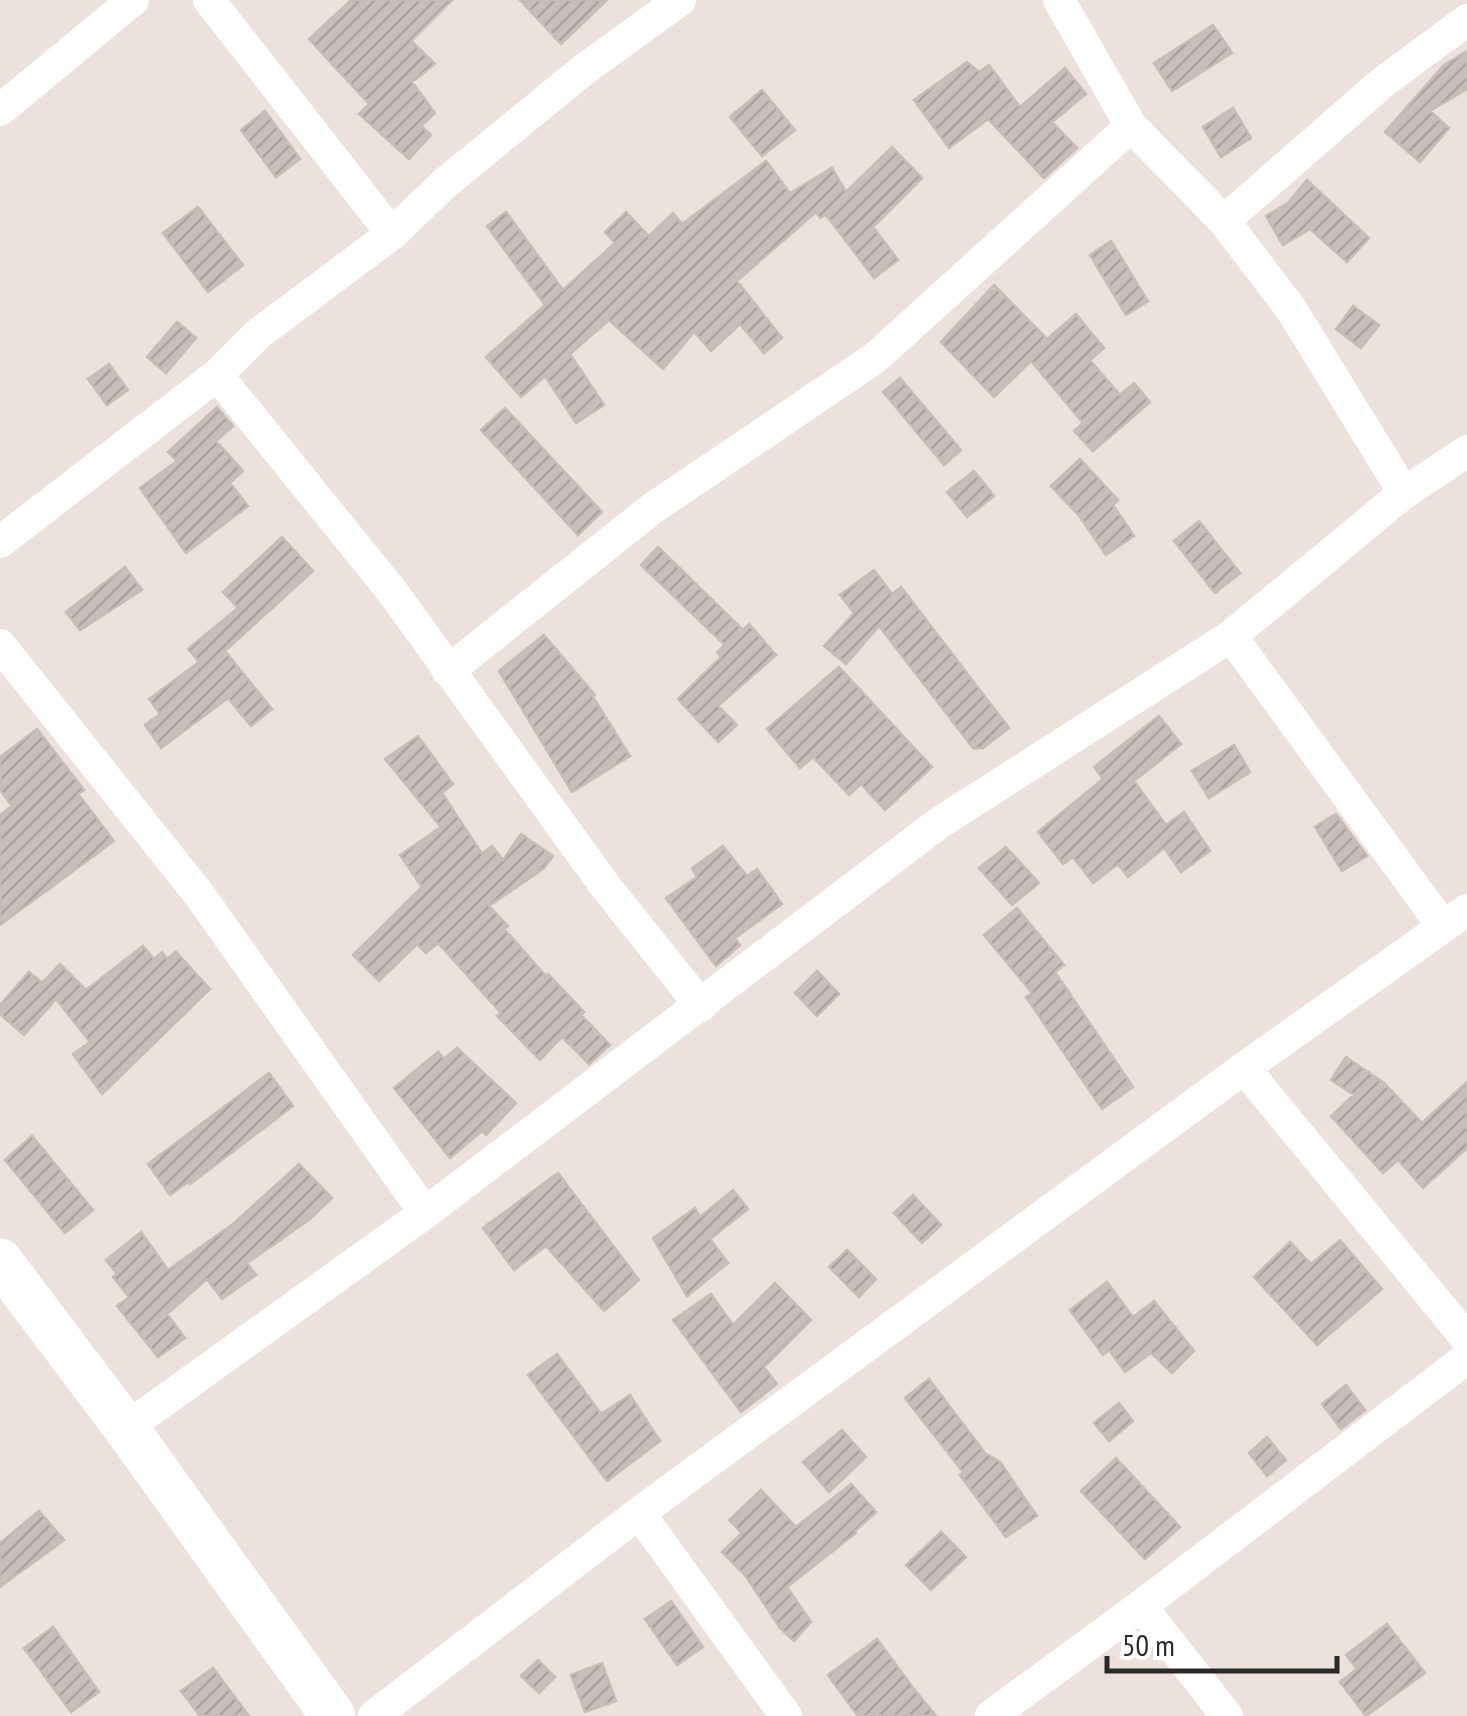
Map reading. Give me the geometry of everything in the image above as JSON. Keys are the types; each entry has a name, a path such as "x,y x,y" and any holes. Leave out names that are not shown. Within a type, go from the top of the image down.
{"street":[{"path":"0,110 133,0"},
{"path":"210,0 392,234"},
{"path":"0,542 217,375 258,334 392,234 444,184 582,71 680,0"},
{"path":"1060,0 1131,126 1224,221 1291,309 1404,493"},
{"path":"1224,221 1382,83 1467,20"},
{"path":"448,672 653,508 875,358 1131,126"},
{"path":"217,375 391,590 606,887 701,1006"},
{"path":"126,1428 425,1213 940,823 1231,636 1404,493 1467,451"},
{"path":"374,1716 639,1513 1454,917 1231,636"},
{"path":"0,645 198,894 425,1213"},
{"path":"1244,1068 1467,1339"},
{"path":"0,1261 126,1428 333,1716"},
{"path":"991,1716 1467,1358"},
{"path":"639,1513 786,1716"},
{"path":"1141,1606 1227,1716"}],"building":[{"path":"351,0 452,0 411,41 435,64 412,82 435,113 421,126 431,135 409,159 359,114 369,104 309,39"},
{"path":"520,0 607,0 561,44"},
{"path":"1213,25 1232,53 1172,91 1154,63"},
{"path":"1467,51 1467,89 1430,111 1449,128 1420,162 1385,132 1444,65"},
{"path":"967,62 979,72 989,65 1020,107 1065,68 1086,94 1052,122 1077,148 1044,178 988,119 949,148 914,100"},
{"path":"762,90 795,130 762,156 730,117"},
{"path":"1233,108 1251,138 1221,157 1203,127"},
{"path":"265,111 300,159 276,177 241,130"},
{"path":"892,147 922,178 873,227 898,260 874,278 826,215 820,218 816,212 737,281 782,338 764,353 740,324 711,351 694,332 663,369 609,320 570,354 604,405 576,423 545,376 521,397 486,357 545,305 487,226 506,212 563,290 615,243 605,232 626,212 649,236 673,213 682,224 766,161 790,193 832,168 846,192"},
{"path":"1307,180 1369,238 1347,262 1310,229 1283,245 1266,216 1288,203"},
{"path":"198,207 243,265 208,292 163,233"},
{"path":"1111,241 1148,301 1126,315 1090,255"},
{"path":"994,285 1047,339 1076,314 1104,348 1090,360 1120,395 1134,383 1150,402 1093,451 1074,431 1083,423 1031,361 994,397 941,342"},
{"path":"1353,306 1379,325 1361,348 1336,329"},
{"path":"177,322 196,338 166,373 147,357"},
{"path":"109,364 128,390 107,405 88,379"},
{"path":"900,378 961,450 944,465 883,392"},
{"path":"217,407 233,426 216,441 243,471 230,483 248,506 186,553 140,488 177,461 168,452"},
{"path":"505,408 602,512 578,535 481,430"},
{"path":"1080,459 1118,500 1113,505 1134,536 1106,555 1080,517 1051,486"},
{"path":"974,471 994,496 967,517 947,492"},
{"path":"1199,521 1240,573 1215,593 1174,541"},
{"path":"282,537 313,571 225,651 272,709 251,726 228,698 161,748 145,725 160,714 149,699 199,662 188,649 238,608 223,592"},
{"path":"658,547 743,630 749,624 776,655 718,706 737,725 718,742 678,699 721,657 717,652 725,645 641,565"},
{"path":"125,567 142,590 80,630 66,612"},
{"path":"874,570 892,594 901,587 1009,728 983,748 973,748 879,626 846,664 824,646 854,613 840,595"},
{"path":"544,635 595,695 630,756 572,792 499,671"},
{"path":"839,667 932,767 885,810 861,784 849,795 813,757 800,768 767,729"},
{"path":"1159,716 1181,744 1134,781 1166,825 1184,812 1210,851 1181,872 1164,848 1128,877 1118,864 1093,883 1073,857 1063,864 1038,832 1103,779 1094,767"},
{"path":"37,729 84,790 78,794 114,841 0,925 0,815 12,806 0,790 0,757"},
{"path":"418,736 453,784 442,793 482,854 492,846 503,860 521,834 553,856 544,868 489,906 508,926 504,929 584,1012 581,1015 610,1045 589,1064 562,1037 540,1060 497,1016 501,1013 438,943 426,953 417,944 379,981 353,955 422,887 400,855 441,827 385,759"},
{"path":"1234,745 1250,772 1209,798 1192,771"},
{"path":"1336,814 1367,856 1342,871 1315,827"},
{"path":"723,846 747,876 757,869 782,904 735,938 740,945 716,966 666,898 697,877 692,868"},
{"path":"1006,847 1039,883 1012,905 979,868"},
{"path":"1017,908 1064,965 1055,972 1133,1087 1102,1109 1026,997 1032,993 984,935"},
{"path":"143,946 154,959 162,952 167,959 176,952 210,989 102,1094 73,1054 90,1042 56,999 24,1035 0,1014 0,1005 29,972 46,986 43,982 60,964 86,990"},
{"path":"817,971 839,994 817,1016 795,993"},
{"path":"457,1048 516,1103 486,1135 482,1131 450,1158 394,1088 438,1052 444,1059"},
{"path":"1346,1057 1384,1083 1422,1123 1467,1082 1467,1148 1423,1188 1398,1160 1383,1173 1331,1116 1354,1095 1331,1080"},
{"path":"269,1073 293,1106 170,1195 148,1164"},
{"path":"32,1136 93,1210 65,1233 5,1160"},
{"path":"299,1164 332,1198 310,1219 247,1263 256,1275 222,1299 207,1279 167,1314 185,1338 158,1357 117,1306 129,1297 113,1277 117,1274 106,1260 141,1232 168,1270 233,1224"},
{"path":"558,1173 639,1280 604,1311 546,1246 514,1270 483,1228"},
{"path":"733,1190 748,1209 710,1239 728,1263 687,1296 653,1238 695,1208 700,1217"},
{"path":"913,1195 941,1225 922,1243 894,1213"},
{"path":"1340,1240 1382,1289 1317,1345 1254,1277 1290,1242 1311,1264"},
{"path":"847,1250 876,1279 859,1297 829,1267"},
{"path":"1107,1282 1133,1317 1154,1301 1194,1351 1172,1373 1151,1353 1125,1372 1109,1350 1103,1355 1070,1310"},
{"path":"775,1283 811,1320 764,1367 777,1384 741,1412 673,1320 711,1294 733,1325"},
{"path":"557,1354 601,1414 630,1395 660,1441 607,1481 528,1375"},
{"path":"929,1379 985,1453 1000,1462 1037,1516 1006,1537 960,1475 963,1472 905,1398"},
{"path":"1346,1385 1365,1410 1341,1429 1322,1404"},
{"path":"1119,1403 1133,1421 1109,1441 1094,1423"},
{"path":"842,1430 866,1457 829,1492 803,1462"},
{"path":"1267,1437 1286,1460 1267,1476 1249,1453"},
{"path":"1116,1458 1180,1527 1145,1559 1081,1491"},
{"path":"851,1484 876,1512 856,1533 787,1587 811,1622 794,1641 780,1628 745,1575 722,1552 742,1533 729,1520 761,1490 796,1527"},
{"path":"39,1511 64,1540 0,1587 0,1543"},
{"path":"941,1532 966,1557 931,1590 906,1565"},
{"path":"671,1601 703,1647 677,1665 645,1619"},
{"path":"1387,1624 1425,1673 1366,1716 1340,1682 1357,1669 1346,1655"},
{"path":"53,1627 99,1692 71,1712 24,1648"},
{"path":"877,1639 936,1716 858,1716 828,1675"},
{"path":"538,1660 555,1677 539,1693 521,1676"},
{"path":"602,1663 616,1701 585,1712 571,1675"},
{"path":"213,1668 249,1716 200,1716 181,1691"}]}
